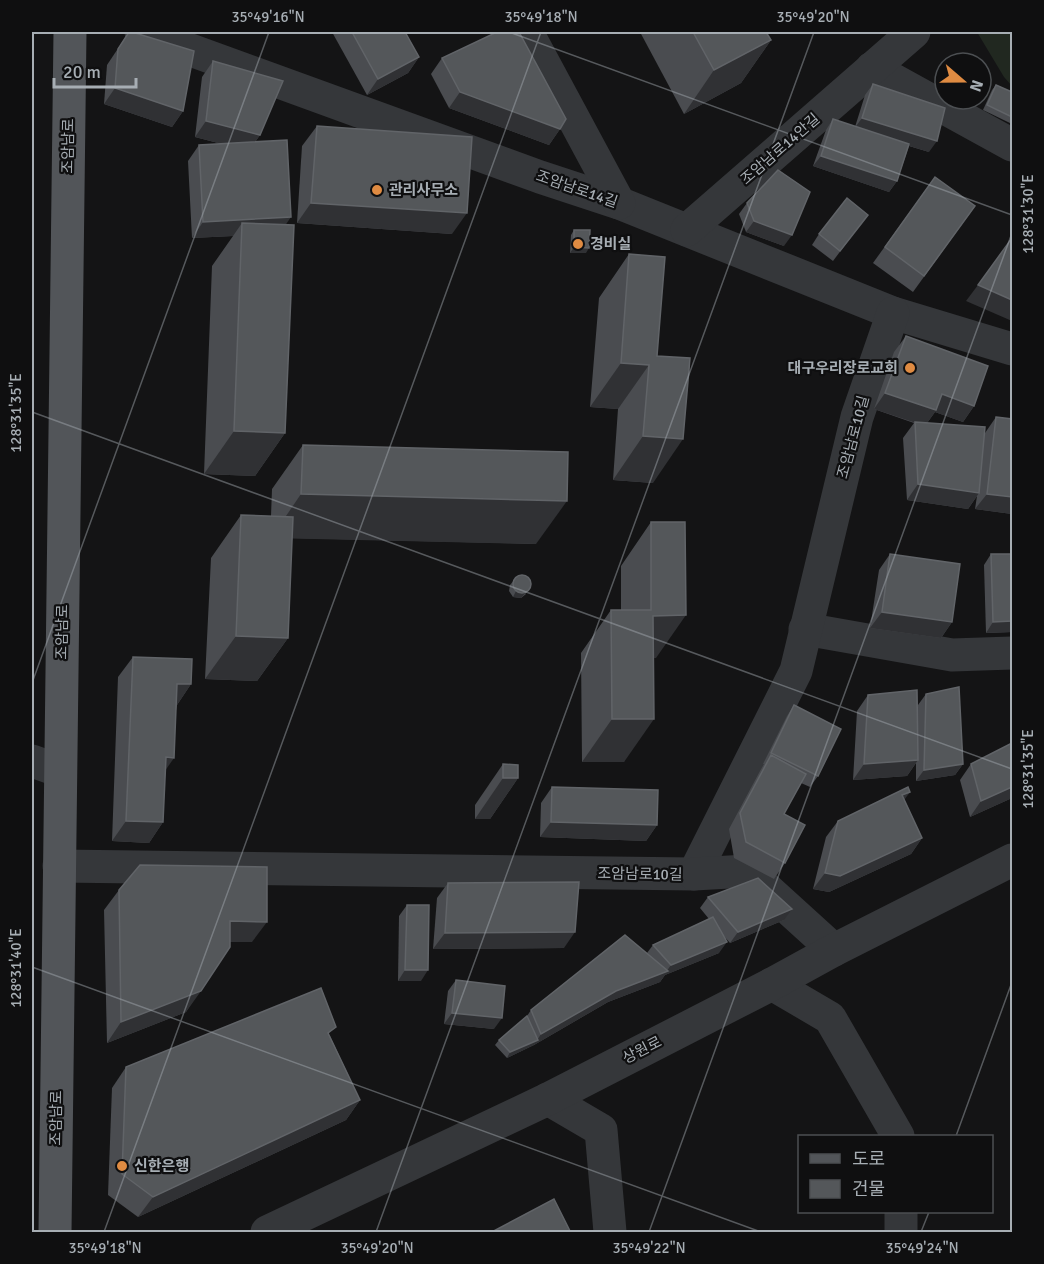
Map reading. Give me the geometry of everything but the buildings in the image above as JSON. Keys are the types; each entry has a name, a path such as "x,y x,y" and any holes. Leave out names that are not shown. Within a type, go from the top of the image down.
{"main road":[{"name":"조암남로","path":"55,1233 59,866 46,766 70,32"}],"street":[{"name":"조암남로14길","path":"141,32 540,177 620,203 892,313 1012,349"},
{"path":"527,32 620,203"},
{"name":"조암남로14안길","path":"687,230 914,32"},
{"path":"872,68 1012,145"},
{"name":"조암남로10길","path":"59,866 694,874 796,671 857,417 892,313"},
{"path":"805,629 952,655 1012,653"},
{"name":"상원로","path":"267,1233 548,1099 1012,860"},
{"path":"694,874 747,871 834,950"},
{"path":"772,984 830,1018 897,1135"},
{"path":"548,1099 601,1130 610,1233"},
{"path":"901,1213 901,1233"}],"shaded area":[{"path":"977,32 1012,32 1012,86 993,59 993,51 988,51"}],"place":[{"name":"관리사무소","path":"377,190"},
{"name":"경비실","path":"578,244"},
{"name":"대구우리장로교회","path":"910,368"},
{"name":"신한은행","path":"122,1166"}]}
